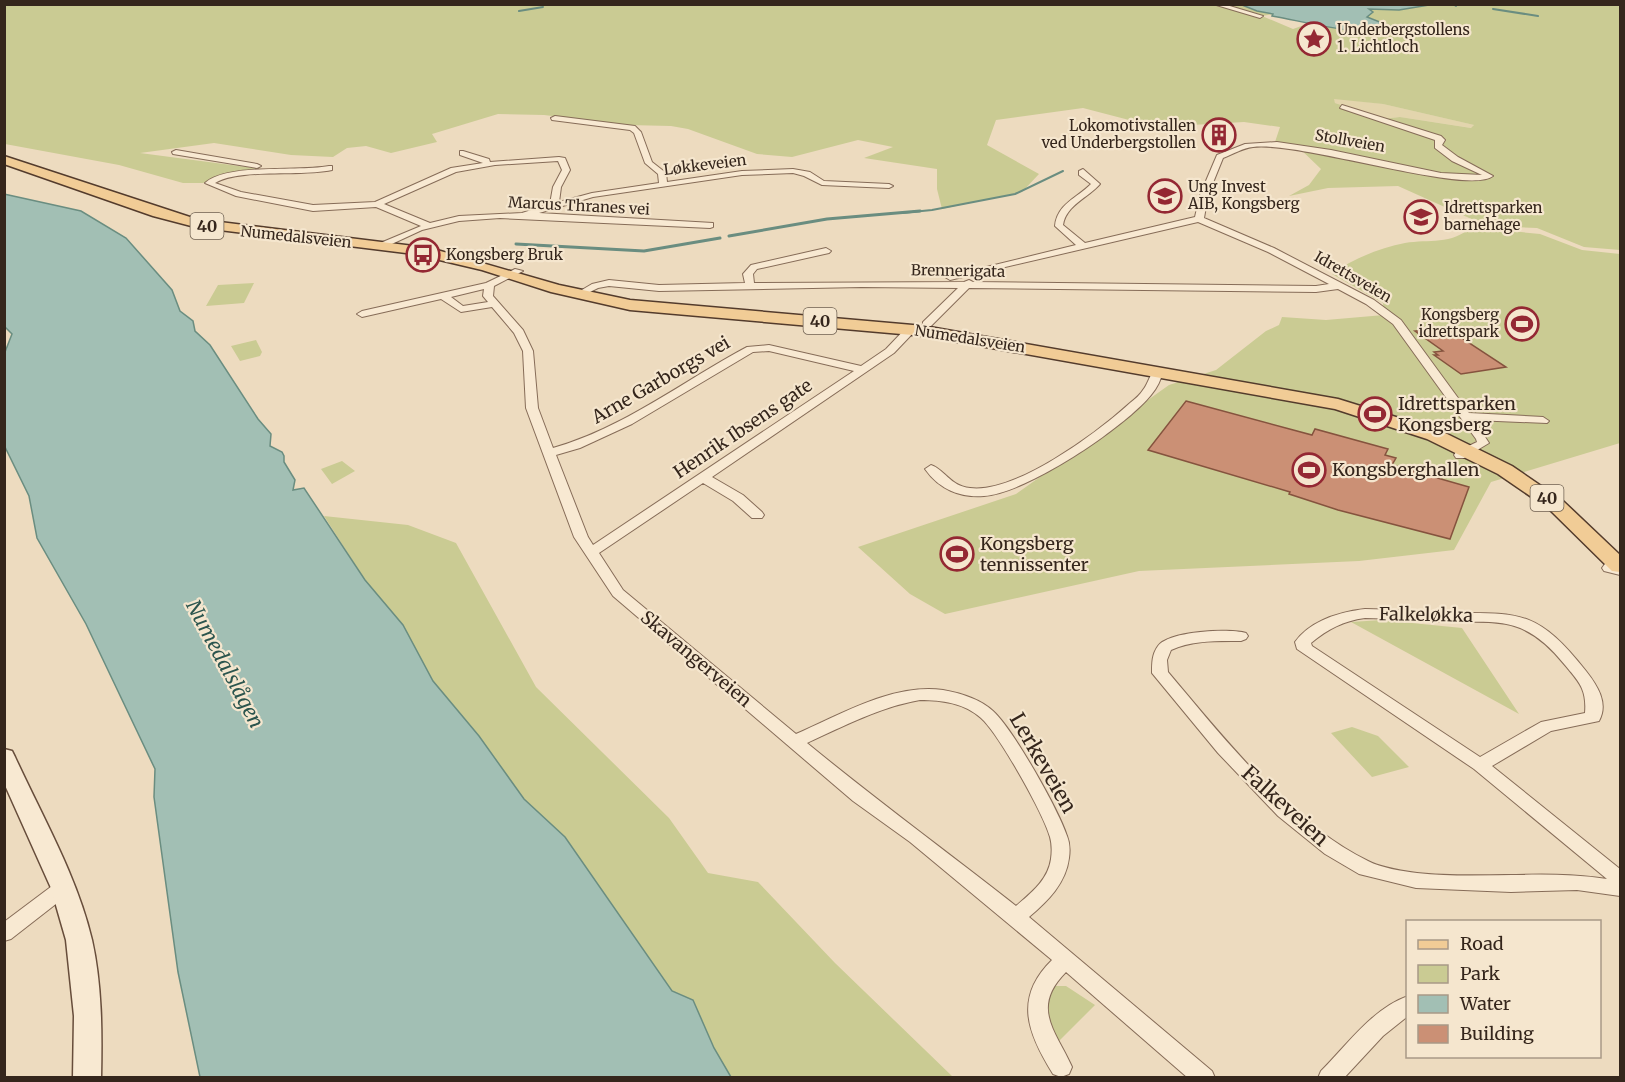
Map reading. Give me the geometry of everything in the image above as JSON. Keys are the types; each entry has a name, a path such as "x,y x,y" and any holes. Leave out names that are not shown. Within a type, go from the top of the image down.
{"main road":[{"name":"Numedalsveien","path":"4,160 195,224 469,258 623,304 919,326 1269,391 1386,424 1464,453 1540,492 1577,523 1618,567"},
{"path":"4,757 12,794 63,888 79,940 88,1016 87,1077"}],"street":[{"path":"1215,4 1260,16"},
{"name":"Stollveien","path":"1199,219 1204,195 1220,157 1256,145 1278,145 1340,153 1455,177 1485,178 1489,176 1445,152 1438,146 1441,140 1438,138 1342,106"},
{"path":"555,118 632,128 637,132 649,164 662,172 663,183"},
{"path":"176,152 204,159 288,170 295,174"},
{"path":"463,153 476,160 500,162 562,160 565,175 557,188 554,205"},
{"path":"329,168 295,174 242,173 210,180 211,185 249,196 313,208 376,204 454,170 500,162"},
{"name":"Løkkeveien","path":"525,214 592,195 722,175 793,171 807,174 822,183 889,186"},
{"path":"1083,171 1083,175 1096,184 1084,196 1067,206 1058,218 1059,226 1083,246"},
{"path":"376,204 427,225"},
{"name":"Marcus Thranes vei","path":"381,246 427,225 525,214 646,224 710,225"},
{"path":"968,280 1083,246 1199,219"},
{"name":"Idrettsveien","path":"1199,219 1271,250 1370,302 1405,330 1483,443 1464,453"},
{"path":"750,286 748,274 754,267 826,251"},
{"path":"362,314 489,285 514,273"},
{"name":"Brennerigata","path":"583,293 609,283 659,288 968,280 1020,288 1305,289 1339,286"},
{"name":"Henrik Ibsens gate","path":"590,553 890,351 968,280"},
{"path":"444,296 461,309 492,304 488,297 489,285"},
{"name":"Skavangerveien","path":"492,304 519,332 528,351 532,408 580,537 618,593 859,796 916,837 1016,917 1204,1077"},
{"name":"Arne Garborgs vei","path":"549,453 577,447 605,435 751,349 769,348 863,370"},
{"path":"931,469 939,481 955,490 974,493 998,491 1022,482 1115,422 1144,397 1158,371"},
{"path":"1465,416 1544,421"},
{"path":"704,478 738,498 757,515"},
{"name":"Falkeløkka","path":"1480,765 1547,726 1593,717 1592,689 1565,652 1531,625 1504,617 1464,615 1433,617 1395,612 1353,615 1329,624 1304,642 1305,649 1480,765 1620,879"},
{"name":"Falkeveien","path":"1240,636 1180,640 1165,647 1159,660 1160,673 1232,758 1284,811 1331,849 1366,869 1416,879 1511,884 1577,882 1620,889"},
{"name":"Lerkeveien","path":"795,741 878,706 914,695 935,694 959,699 988,715 1010,746 1059,837 1060,862 1049,886 1016,917"},
{"path":"4,933 63,888"},
{"path":"1061,1067 1047,1047 1038,1018 1039,989 1066,959"},
{"path":"1329,1077 1370,1032 1398,1010"}],"shaded area":[{"path":"1333,98 1383,104 1474,125 1472,128 1400,117 1382,119 1335,103"}],"green space":[{"path":"1242,4 1257,11 1274,14 1262,16 1293,29 1310,23 1354,29 1391,26 1367,17 1371,12 1368,9 1399,10 1429,4 1620,5 1620,250 1584,247 1537,228 1487,226 1398,186 1328,188 1289,196 1309,185 1321,169 1296,145 1275,142 1280,127 1244,122 1156,127 1083,108 996,120 987,145 1039,174 1022,192 942,209 937,189 937,169 864,158 893,147 858,140 792,157 757,154 688,129 671,126 628,125 544,115 498,114 432,134 437,142 391,153 366,146 347,148 333,157 291,155 214,143 140,153 277,171 224,176 203,183 183,183 119,165 5,144 4,5","holes":["1334,99 1383,104 1474,125 1471,128 1400,117 1382,119 1335,103"]},
{"name":"Idrettsparken Kongsberg","path":"1471,227 1540,234 1582,250 1620,254 1620,443 1491,482 1454,550 1359,561 1139,571 945,614 910,594 858,547 1016,494 1169,385 1216,370 1266,331 1279,325 1282,317 1326,320 1384,315 1383,303 1332,274 1376,251 1405,243 1456,237"},
{"path":"254,283 244,303 206,306 218,285"},
{"path":"256,340 262,352 260,356 240,361 231,346"},
{"path":"342,461 355,471 332,484 321,469"},
{"path":"324,516 408,525 456,543 536,687 669,818 708,873 758,882 835,963 953,1077 731,1077 714,1048 693,1000 672,991 565,837 524,799 479,736 433,681 403,625 365,580"},
{"path":"1382,620 1462,628 1519,714 1351,622"},
{"path":"1352,727 1378,736 1409,767 1372,777 1331,733"},
{"path":"1052,986 1066,986 1095,1005 1055,1045 1044,1007"}],"water":[{"path":"1242,5 1429,5 1399,10 1369,9 1373,12 1367,17 1395,28 1368,31 1334,28 1272,16 1273,14"},
{"name":"Numedalslågen","path":"4,194 81,211 126,238 172,290 180,311 193,321 195,331 210,345 258,419 271,434 270,446 282,452 284,462 295,480 293,490 304,488 365,580 403,625 433,681 479,736 524,799 565,837 672,991 693,1000 714,1048 731,1077 200,1077 178,972 154,797 155,769 86,624 37,538 29,496 5,447 5,352 12,334 5,327"}],"building":[{"path":"1447,328 1506,367 1461,374 1434,355 1438,355 1434,352 1443,351 1415,331"},
{"name":"Kongsberghallen","path":"1186,401 1312,435 1315,429 1388,449 1385,455 1396,458 1392,465 1469,487 1450,539 1338,510 1289,494 1290,492 1148,450"}],"waterway":[{"path":"519,11 543,7"},
{"path":"1493,9 1538,16"},
{"path":"902,213 932,210 1015,194 1063,171"},
{"path":"729,236 827,219 920,211"},
{"path":"516,244 644,251 720,238"}],"place":[{"name":"Underbergstollens 1. Lichtloch","path":"1314,39"},
{"name":"Lokomotivstallen ved Underbergstollen","path":"1219,135"},
{"name":"Ung Invest AIB, Kongsberg","path":"1165,196"},
{"name":"Idrettsparken barnehage","path":"1421,217"},
{"name":"Kongsberg Bruk","path":"423,255"},
{"name":"Kongsberg idrettspark","path":"1522,324"},
{"name":"Idrettsparken Kongsberg","path":"1375,414"},
{"name":"Kongsberghallen","path":"1309,470"},
{"name":"Kongsberg tennissenter","path":"957,554"}]}
